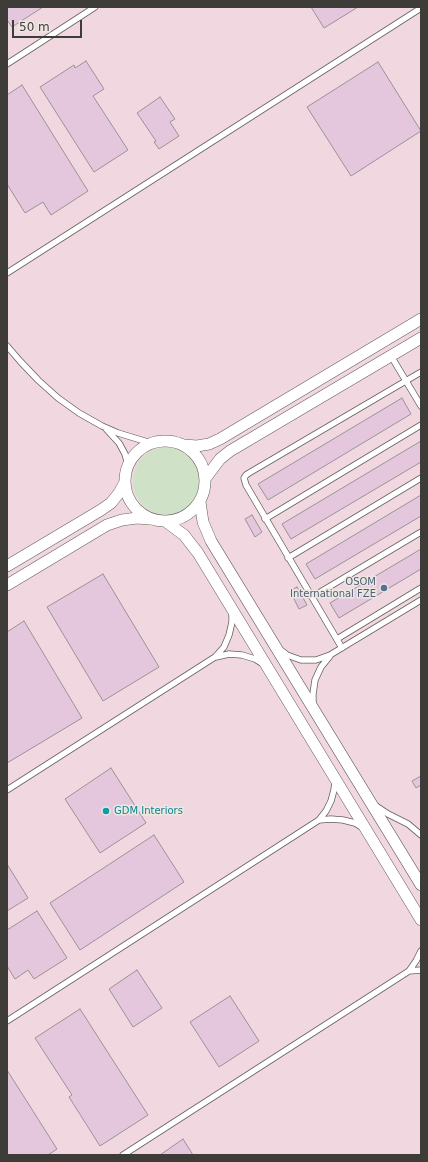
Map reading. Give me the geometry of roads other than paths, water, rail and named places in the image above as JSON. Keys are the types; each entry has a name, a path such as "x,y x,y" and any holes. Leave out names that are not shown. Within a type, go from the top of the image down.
{"street":[{"path":"184,445 196,446 209,444 220,439 421,319"},
{"path":"205,479 220,459 230,451 421,338"},
{"path":"7,566 111,503 125,482 128,465 141,448 162,440 173,441 184,445 193,451 200,459 204,469 204,491 200,502 185,516 175,520 165,521 137,518 122,520 107,525 7,585"},
{"path":"125,482 127,494 132,505 141,514 152,519"},
{"path":"200,502 206,532 421,885"},
{"path":"165,521 184,535 192,544 421,920"}],"lane":[{"path":"7,64 95,7"},
{"path":"7,273 421,8"},
{"path":"7,346 38,380 58,398 79,413 102,426 134,439 151,443"},
{"path":"391,356 421,406"},
{"path":"342,648 288,558 246,485 244,478 246,475 421,372"},
{"path":"265,518 421,425"},
{"path":"102,426 112,434 119,443 125,454 128,465"},
{"path":"288,558 421,478"},
{"path":"312,597 421,532"},
{"path":"337,639 421,588"},
{"path":"314,709 313,694 315,680 321,667 330,656 421,600"},
{"path":"7,790 215,657 224,647 229,635 232,622 232,609"},
{"path":"275,646 287,655 301,660 316,660 330,656"},
{"path":"215,657 229,654 242,655 255,659 267,666"},
{"path":"7,1021 319,820 331,801 335,779"},
{"path":"369,799 388,814 408,824 421,835"},
{"path":"319,820 343,820 355,823 366,829"},
{"path":"123,1155 409,971 421,951"},
{"path":"409,971 421,970"}],"place":[{"name":"OSOM International FZE","path":"384,588"},
{"name":"GDM Interiors","path":"106,811"}]}
